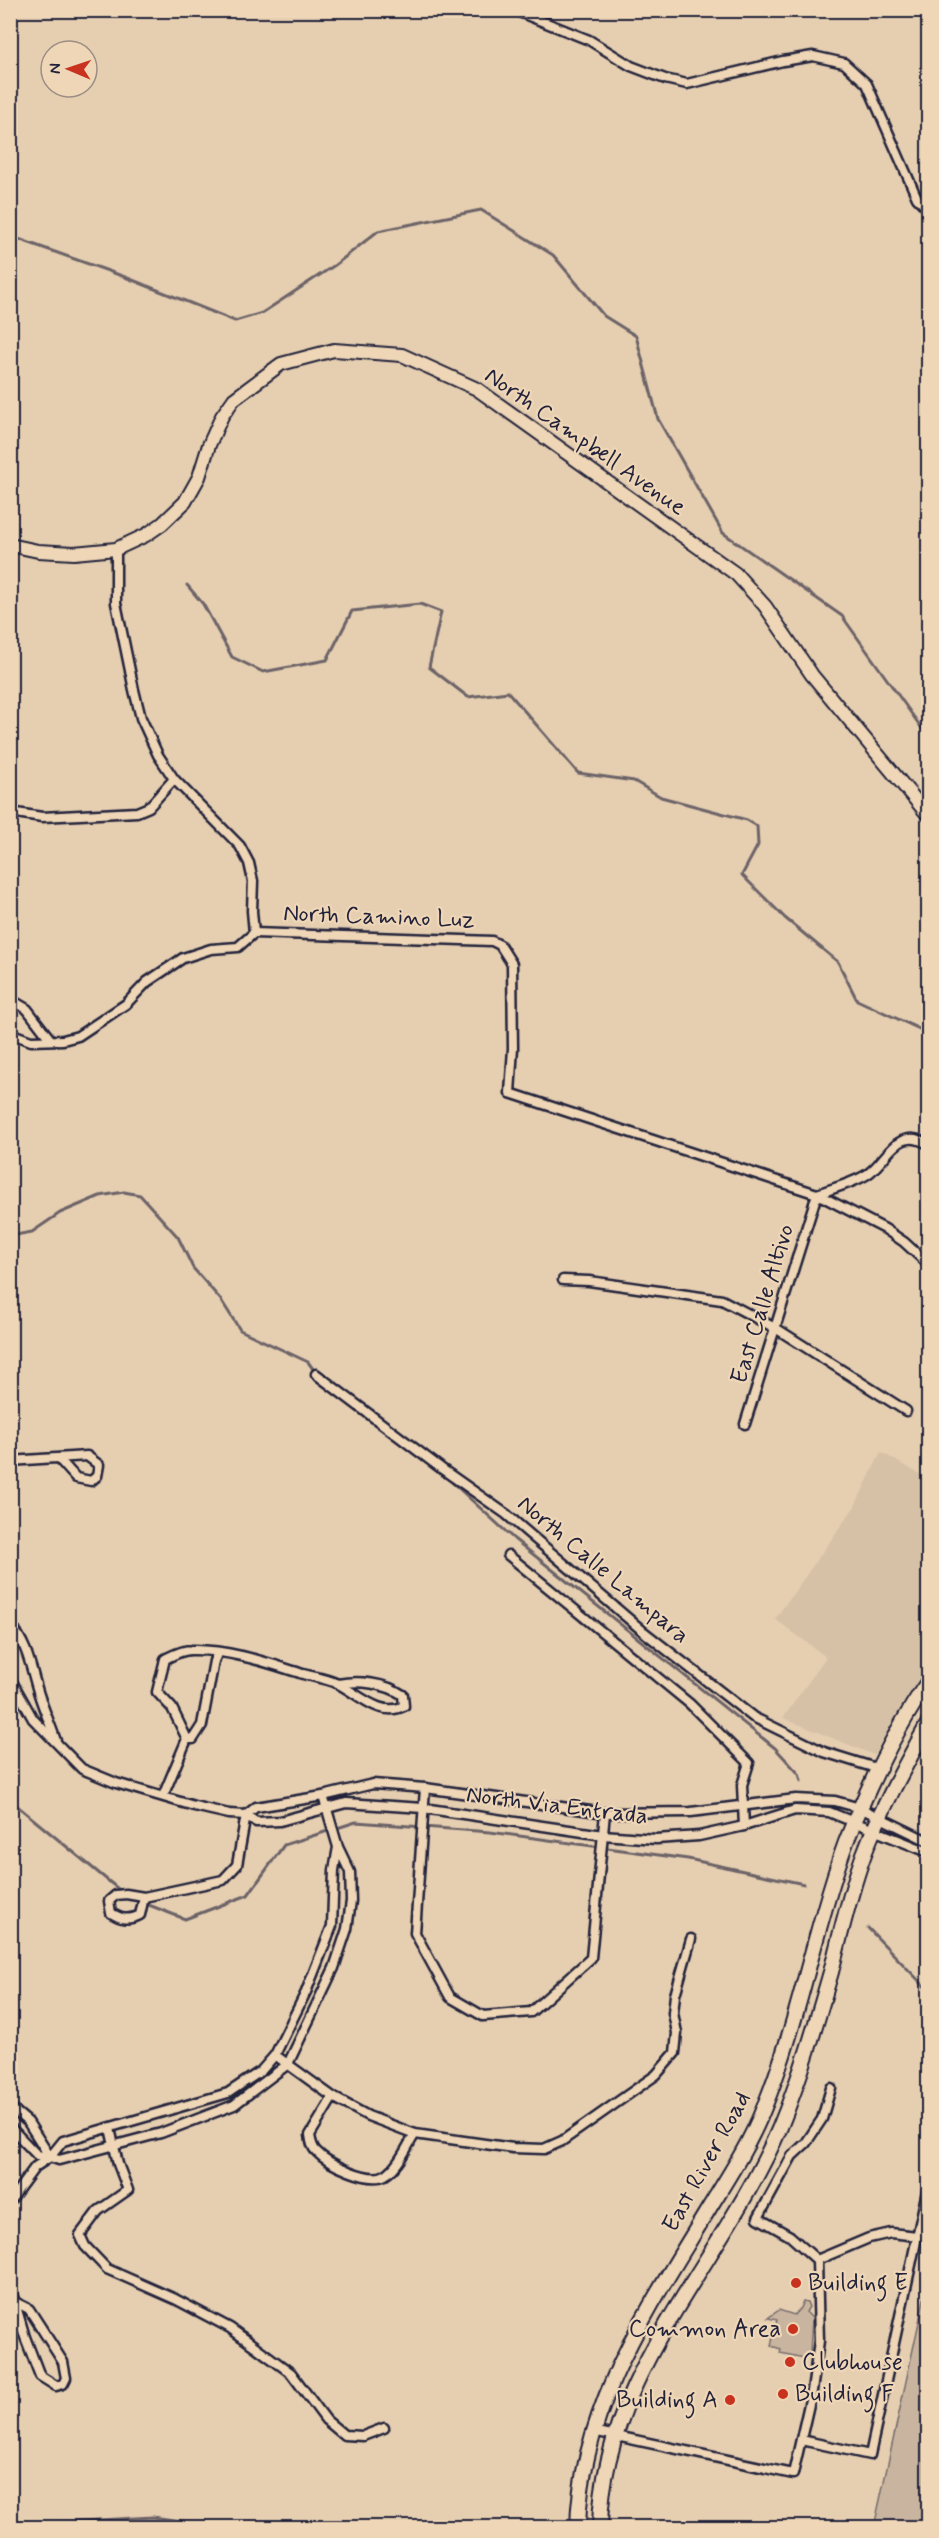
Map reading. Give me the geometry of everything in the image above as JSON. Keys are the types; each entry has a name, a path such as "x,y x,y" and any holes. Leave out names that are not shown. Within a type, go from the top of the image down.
{"main road":[{"name":"North Campbell Avenue","path":"10,545 38,551 74,553 116,549 146,536 185,502 198,477 222,416 234,399 281,364 334,350 402,355 477,389 736,574 765,606 812,675 928,815"},
{"name":"East River Road","path":"578,2528 581,2486 592,2431 609,2388 636,2334 740,2157 763,2112 781,2064 839,1861 860,1808 879,1769 928,1682"},
{"name":"East River Road","path":"600,2528 603,2479 614,2434 643,2366 746,2192 778,2130 803,2068 852,1890 874,1830 928,1724"}],"street":[{"path":"514,10 589,40 631,66 664,79 687,84 813,56 844,63 867,84 917,198 928,209"},
{"name":"North Camino Luz","path":"116,549 116,603 134,690 149,737 174,779 240,846 249,863 253,881 254,933 492,941 500,945 512,964 513,1048 510,1093 817,1194 885,1229 904,1242 928,1264"},
{"path":"10,812 42,817 137,812 148,807 174,779"},
{"path":"10,1033 31,1041 63,1040 78,1036 126,1004 147,982 183,958 212,949 238,946 254,933"},
{"path":"10,999 27,1009 50,1039"},
{"path":"817,1194 868,1174 897,1143 910,1138 928,1144"},
{"name":"East Calle Altivo","path":"745,1424 777,1329 817,1194"},
{"path":"563,1280 589,1281 722,1300 777,1329 906,1411"},
{"name":"North Calle Lampara","path":"316,1374 506,1514 644,1632 753,1717 825,1752 879,1769"},
{"path":"10,1461 59,1459"},
{"name":"North Calle Lampara","path":"508,1555 690,1704 749,1763 742,1785 741,1806 744,1826"},
{"name":"North Via Entrada","path":"10,1624 22,1638 28,1650 37,1688 58,1747"},
{"path":"163,1796 186,1739 172,1708 157,1692 165,1659 190,1650 218,1652 254,1659 338,1684 373,1705 395,1710 404,1706 404,1695 394,1689 356,1683 338,1684"},
{"path":"186,1739 193,1739 202,1725 214,1661 218,1652"},
{"name":"North Via Entrada","path":"10,1678 33,1719 82,1769 116,1783 229,1814 246,1815 256,1822 280,1821 346,1803 423,1808 603,1835 656,1839 699,1836 744,1826 795,1810 829,1812 928,1852"},
{"name":"North Via Entrada","path":"246,1815 255,1807 323,1796 373,1784 425,1788 605,1813 691,1812 796,1799 835,1801 860,1808 928,1841"},
{"path":"425,1788 416,1933 450,1997 483,2016 531,2012 591,1958 605,1813"},
{"path":"10,2127 37,2156 59,2160 161,2133 234,2105 288,2064 334,1968 345,1936 351,1901 350,1872 338,1847 323,1796"},
{"path":"144,1897 223,1880 237,1865 246,1815"},
{"path":"10,2201 35,2167 50,2157 63,2141 228,2093 261,2070 275,2055 306,1992 330,1931 338,1847"},
{"path":"330,1931 345,1936"},
{"path":"275,2055 333,2097 368,2116 415,2134 513,2148 544,2149 562,2141 656,2075 675,2053 677,2033 673,2013 675,1995 691,1939"},
{"path":"592,2431 793,2474 813,2391 819,2341 817,2260 790,2236 758,2218 792,2156 806,2143 822,2119 831,2088"},
{"path":"333,2097 310,2136 312,2145 317,2154 361,2177 375,2178 385,2175 415,2134"},
{"path":"10,2107 28,2122 50,2157"},
{"path":"110,2128 116,2146 118,2164 128,2190 98,2211 80,2235 91,2254 107,2269 175,2299 230,2328 291,2373 326,2420 344,2435 363,2436 384,2428"},
{"path":"801,2440 870,2455 928,2186"},
{"path":"817,2260 869,2238 891,2233 917,2236"},
{"path":"10,2286 17,2303 25,2337 40,2376 56,2386 63,2384 66,2378 63,2362 29,2309 17,2303"}],"shaded area":[{"path":"881,1452 928,1479 928,1666 896,1715 874,1755 783,1718 826,1657 775,1619 855,1506"},
{"path":"928,2281 928,2527 874,2527"},
{"name":"Common Area","path":"803,2301 807,2302 809,2307 806,2312 812,2318 810,2353 804,2358 780,2353 781,2349 771,2346 777,2320 768,2318 779,2310 794,2315"}],"waterway":[{"path":"10,236 125,277 235,321 262,313 335,265 378,231 481,210 553,255 604,316 636,336 658,419 723,533 842,616 928,737"},
{"path":"187,585 203,604 232,657 263,672 327,660 352,611 420,604 441,612 429,667 468,697 508,692 578,773 634,781 661,797 747,820 757,826 758,845 742,875 785,918 838,962 857,1000 928,1033"},
{"path":"10,1236 32,1232 60,1213 100,1196 124,1192 140,1195 178,1237 193,1268 221,1300 240,1330 308,1362 316,1373"},
{"path":"443,1474 514,1539 775,1748 799,1774 801,1781"},
{"path":"10,1800 123,1893"},
{"path":"128,1897 185,1919 248,1895 284,1845 356,1822 490,1832 688,1859 804,1884"},
{"path":"868,1928 928,1990"},
{"path":"10,2525 153,2517 229,2528"}],"place":[{"name":"Building E","path":"796,2283"},
{"name":"Common Area","path":"793,2329"},
{"name":"Clubhouse","path":"790,2362"},
{"name":"Building F","path":"783,2394"},
{"name":"Building A","path":"730,2400"}]}
